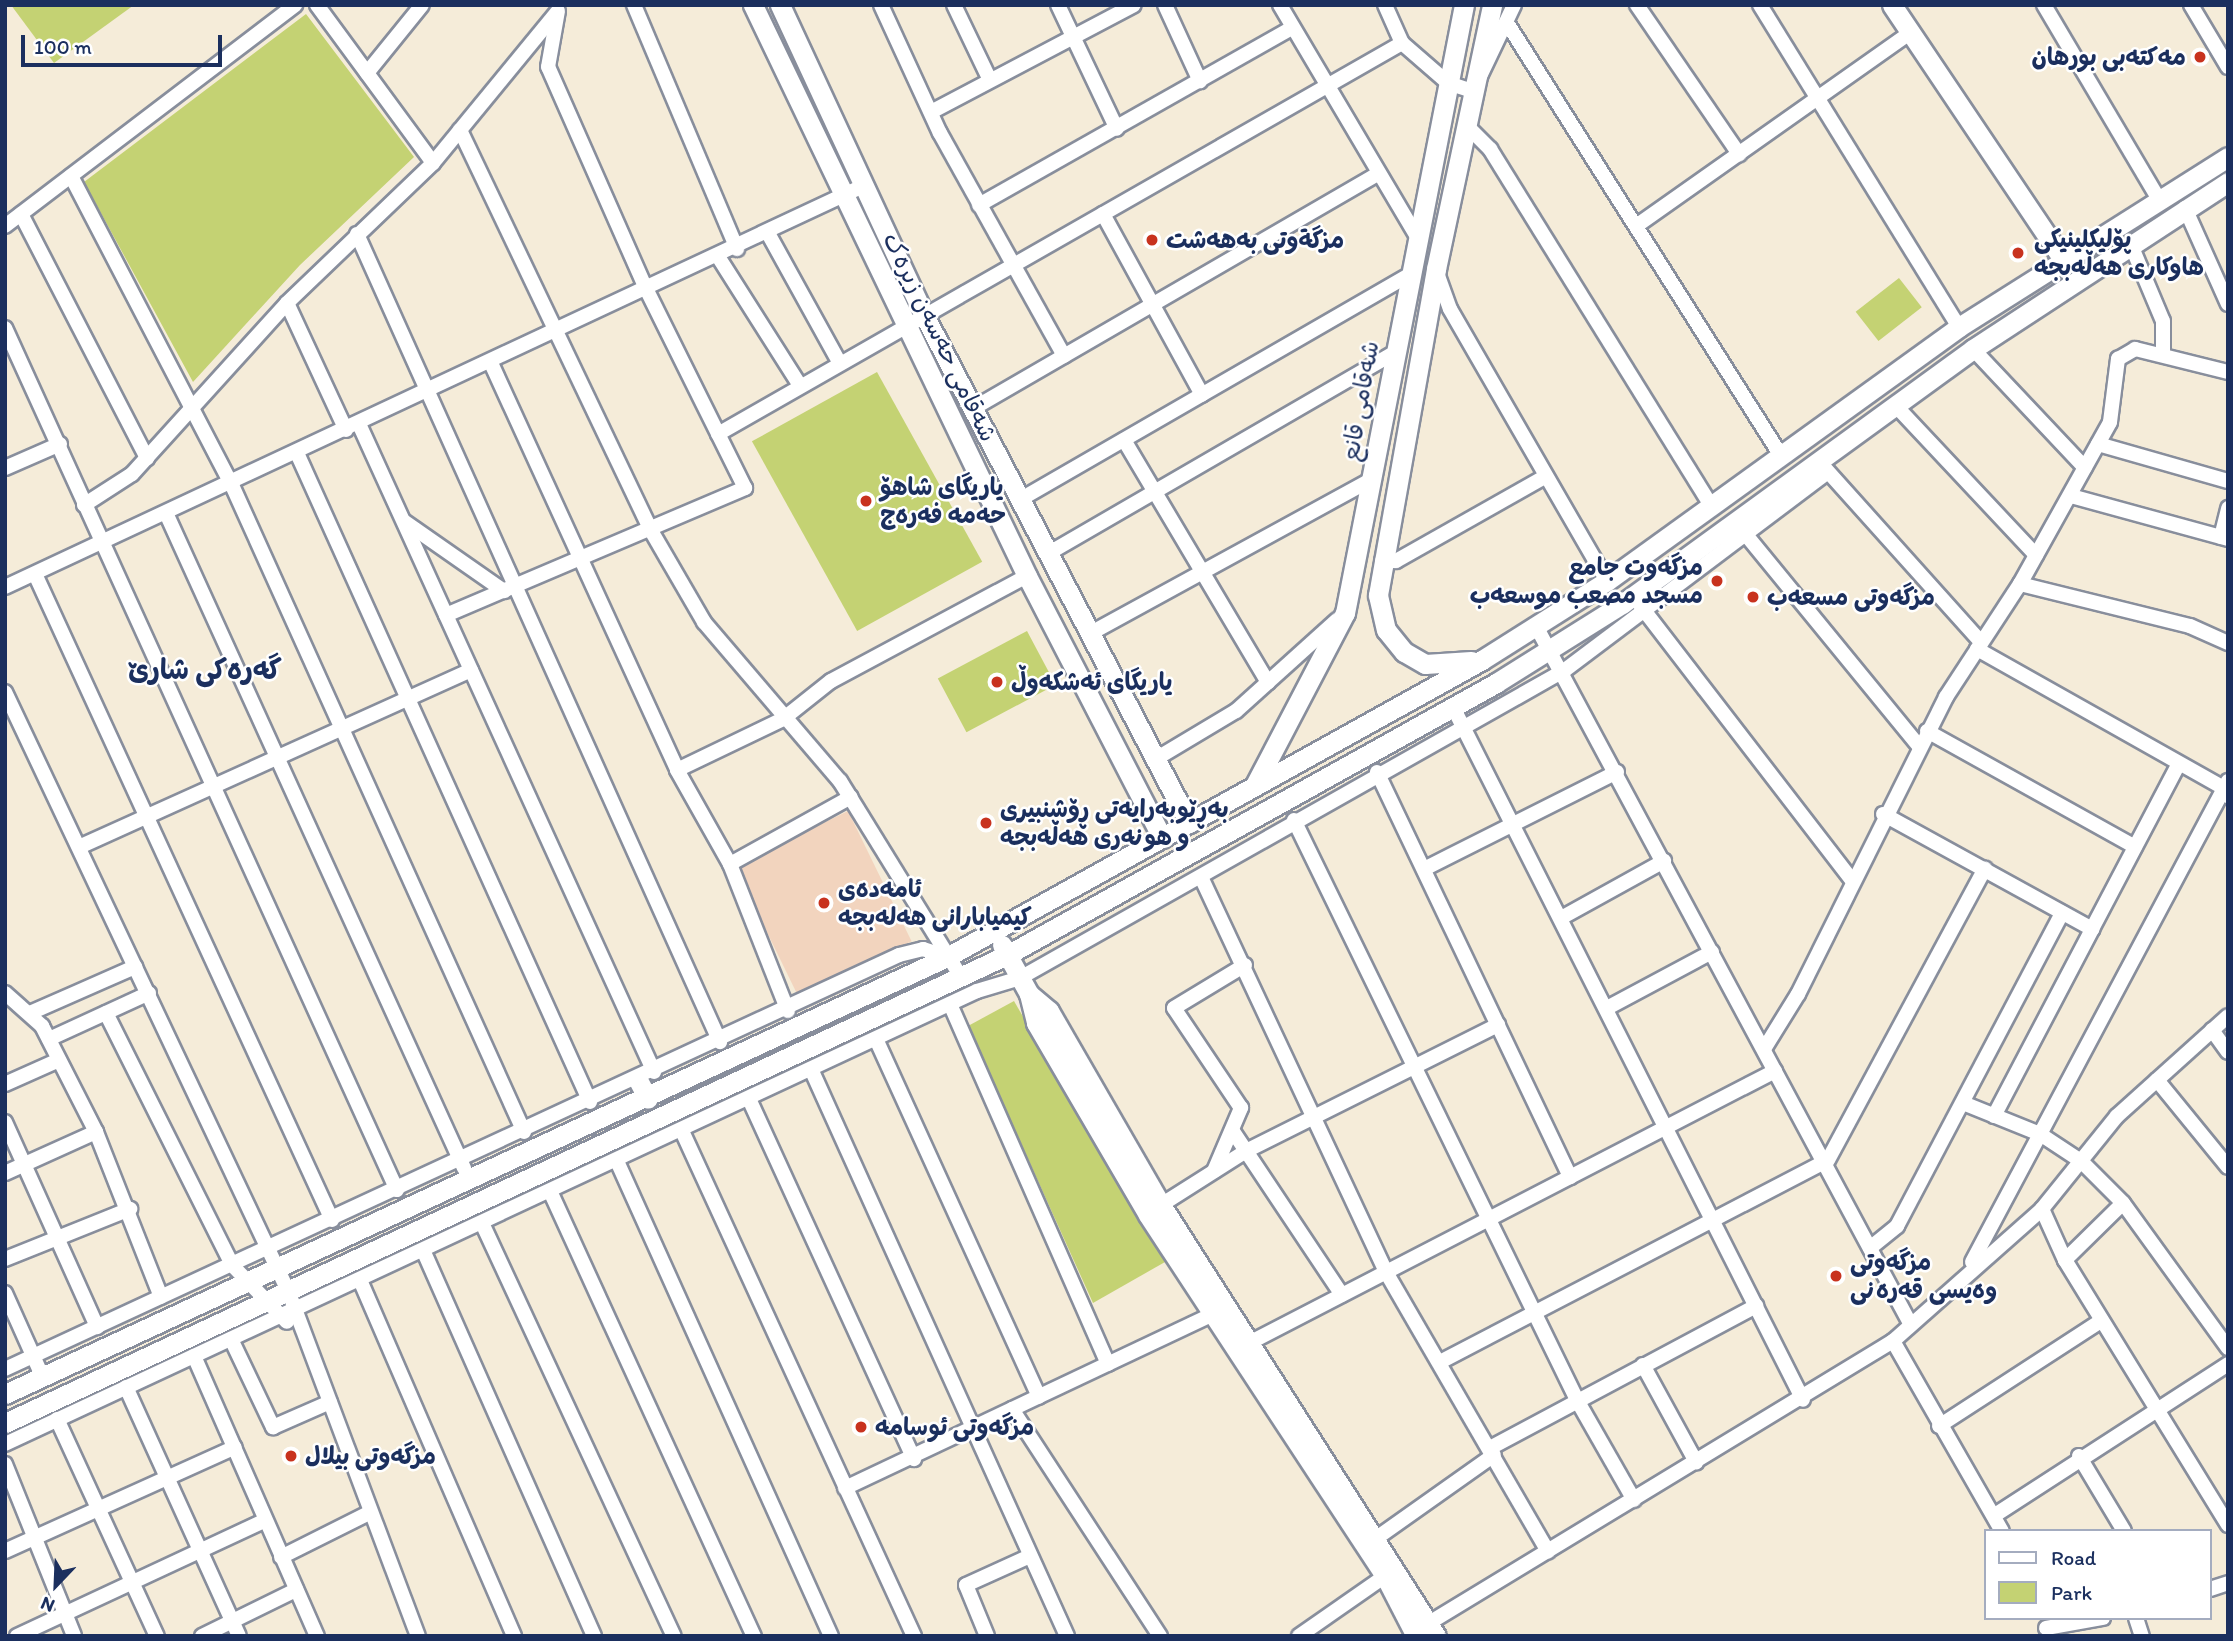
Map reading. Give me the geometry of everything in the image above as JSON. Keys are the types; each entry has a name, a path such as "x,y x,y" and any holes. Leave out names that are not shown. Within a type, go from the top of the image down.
{"main road":[{"name":"شەقامی حەسەن زیرەک","path":"752,5 853,192 917,322 1027,576 1162,838"},
{"name":"شەقامی حەسەن زیرەک","path":"780,5 853,192"},
{"name":"شەقامی قانع","path":"1255,787 1345,613 1363,534 1391,355 1411,274 1464,5"},
{"name":"شەقامی قانع","path":"1482,660 1425,664 1404,652 1386,630 1378,595 1385,539 1436,269 1492,5"},
{"path":"1892,5 2063,258"},
{"path":"5,1394 947,957 1255,787 1482,660 1607,581 1959,327 2063,258 2228,157"},
{"path":"5,1423 291,1302 513,1186 816,1061 961,977 1007,955 1552,649 1639,603 1823,466 1895,405 1973,349 2228,182"},
{"name":"شەقامی حەسەن زیرەک","path":"917,322 974,408 1159,757 1189,822"},
{"path":"1363,534 1385,539"},
{"path":"995,929 1024,986 1036,1023 1213,1314 1378,1537 1427,1631"},
{"path":"1024,986 1049,1012 1161,1205 1251,1342 1385,1576 1427,1631"},
{"path":"646,1076 648,1098"},
{"path":"513,1186 522,1204"}],"street":[{"path":"5,226 295,5"},
{"path":"317,5 433,163"},
{"path":"367,73 422,5"},
{"path":"634,5 737,249"},
{"path":"881,5 931,112 979,205 1064,356"},
{"path":"954,5 990,80"},
{"path":"1059,5 1073,40 1117,129"},
{"path":"931,112 1073,40 1134,5"},
{"path":"1165,5 1200,81"},
{"path":"1280,5 1325,87 1418,238"},
{"path":"1385,5 1402,43 1448,83 1473,91 1509,26 1514,5"},
{"path":"1760,5 1821,97 1959,327"},
{"path":"2044,5 2158,198"},
{"path":"2191,5 2228,67"},
{"path":"84,505 147,458 287,303 433,163 560,8"},
{"path":"548,67 560,8"},
{"path":"1644,8 1739,154"},
{"path":"1509,26 1639,224 1780,454"},
{"path":"979,205 1292,28"},
{"path":"1639,224 1910,33"},
{"path":"718,434 799,384 917,322 1402,43"},
{"path":"446,615 745,488 647,291 548,67 540,57 522,53"},
{"path":"1467,126 1490,149 1711,505"},
{"path":"460,130 649,527 704,622 851,797 961,977"},
{"path":"974,408 1378,174"},
{"path":"71,176 231,483 339,729 524,1132"},
{"path":"5,587 769,235 853,192"},
{"path":"2185,208 2228,304"},
{"path":"21,214 147,458"},
{"path":"1102,214 1202,394"},
{"path":"357,234 509,590 720,1042"},
{"path":"769,235 839,362"},
{"path":"2131,245 2163,320 2164,355"},
{"path":"719,258 799,384"},
{"path":"1436,269 1450,309 1607,581"},
{"path":"1021,499 1411,274"},
{"path":"287,303 403,521 471,670 646,1076"},
{"path":"5,328 11,356 60,443 84,505 211,789 397,1190"},
{"path":"1973,349 2085,468"},
{"path":"1764,1049 1798,994 1851,879 1927,731 2020,584 2110,422 2119,359 2135,349 2228,372"},
{"path":"1049,553 1391,355"},
{"path":"491,363 582,557 677,770 730,864 788,1011"},
{"path":"1895,405 2036,555"},
{"path":"1124,440 1268,683"},
{"path":"5,468 60,443"},
{"path":"2098,444 2228,481"},
{"path":"296,453 590,1102"},
{"path":"291,1302 360,1280 750,1101 816,1061 876,1039 950,1004 1024,986 1294,820 1565,670 1639,603 1747,536 1823,466 1979,646 2227,789 1968,1269"},
{"path":"1382,561 1396,561 1546,476"},
{"path":"1091,633 1372,479"},
{"path":"2071,496 2225,538 2228,508"},
{"path":"166,513 469,1181"},
{"path":"403,521 509,590"},
{"path":"1747,536 1919,746"},
{"path":"35,574 332,1220"},
{"path":"677,770 783,719 831,681 1027,576"},
{"path":"2020,584 2190,626 2228,643"},
{"path":"1639,603 1851,879"},
{"path":"1159,757 1206,732 1268,683 1345,613"},
{"path":"1536,626 1565,670 1775,1071 1828,1160 1911,1325"},
{"path":"79,848 471,670"},
{"path":"5,692 149,993 264,1249 291,1302 299,1330 330,1402 369,1513 418,1636"},
{"path":"1452,707 1607,1008 1803,1400"},
{"path":"1927,731 2135,847"},
{"path":"1994,1116 2179,763"},
{"path":"1377,772 1570,1177"},
{"path":"1424,869 1617,772"},
{"path":"730,864 851,797"},
{"path":"1883,814 2092,929"},
{"path":"1294,820 1577,1400 1634,1500"},
{"path":"1560,918 1664,861"},
{"path":"1440,1362 1828,1160 1985,869"},
{"path":"1201,877 1245,965 1386,1272 1548,1551"},
{"path":"1870,1248 1896,1226 2062,914"},
{"path":"5,1369 788,1011 906,952 947,957"},
{"path":"1607,1008 1712,952"},
{"path":"1214,1171 1241,1108 1174,1008 1245,965"},
{"path":"30,1013 135,967"},
{"path":"48,1039 149,993"},
{"path":"6,995 30,1013 48,1039 96,1132 130,1209 161,1297"},
{"path":"950,1004 1108,1364"},
{"path":"106,1013 232,1265 272,1310 299,1330"},
{"path":"1427,1631 1548,1551 1803,1400 1893,1341 1968,1269 2042,1209 2081,1161 2157,1080 2228,1016"},
{"path":"1161,1205 1246,1151 1412,1065 1498,1025"},
{"path":"2212,1030 2228,1052"},
{"path":"876,1039 1039,1397"},
{"path":"5,1084 59,1060"},
{"path":"816,1061 973,1428 1067,1636"},
{"path":"1251,1342 1775,1071"},
{"path":"2157,1080 2228,1167"},
{"path":"750,1101 914,1459"},
{"path":"1963,1103 2040,1134 2081,1161 2123,1203 2228,1348"},
{"path":"5,1122 97,1327"},
{"path":"1232,1130 1342,1295"},
{"path":"5,1173 96,1132"},
{"path":"682,1132 914,1636"},
{"path":"617,1161 831,1636"},
{"path":"550,1191 754,1636"},
{"path":"2065,1260 2123,1203"},
{"path":"5,1259 130,1209"},
{"path":"2042,1209 2065,1260 2228,1525"},
{"path":"482,1223 674,1636"},
{"path":"423,1250 594,1636"},
{"path":"360,1280 514,1636"},
{"path":"5,1293 43,1378"},
{"path":"1378,1537 1492,1452 1577,1400 1755,1306"},
{"path":"5,1444 231,1339 272,1310"},
{"path":"845,1488 914,1459 1012,1409 1213,1314"},
{"path":"1940,1426 2102,1320"},
{"path":"231,1339 274,1427 330,1402"},
{"path":"1893,1341 2001,1529"},
{"path":"194,1356 235,1447 264,1521 317,1636"},
{"path":"1995,1515 2079,1456 2158,1412 2228,1364"},
{"path":"1643,1365 1696,1462"},
{"path":"126,1387 239,1636"},
{"path":"1012,1409 1160,1636"},
{"path":"57,1419 157,1636"},
{"path":"5,1551 235,1447"},
{"path":"2079,1456 2123,1529"},
{"path":"5,1464 74,1636"},
{"path":"281,1557 369,1513"},
{"path":"17,1636 264,1521"},
{"path":"987,1636 965,1585 1030,1556"},
{"path":"1299,1636 1385,1576"},
{"path":"202,1636 296,1590"},
{"path":"2046,1627 2090,1620"}],"shaded area":[{"name":"ئامەدەی کیمیابارانی هەلەبجە","path":"848,811 912,941 798,997 735,866"}],"green space":[{"path":"11,5 134,5 54,63"},
{"path":"306,14 414,157 300,265 193,382 84,182"},
{"path":"1899,278 1922,307 1878,341 1856,312"},
{"name":"یاریگای شاهۆ حەمە فەرەج","path":"877,372 982,562 857,631 752,441"},
{"name":"یاریگای ئەشکەوڵ","path":"1027,631 1056,685 966,732 938,678"},
{"path":"1014,1001 1165,1262 1093,1303 968,1026"}],"place":[{"name":"مەکتەبی بورهان","path":"2200,57"},
{"name":"مزگةوتى بەھەشت","path":"1152,240"},
{"name":"پۆلیکلینیکی هاوکاری هەڵەبجە","path":"2018,253"},
{"name":"یاریگای شاهۆ حەمە فەرەج","path":"866,501"},
{"name":"مزگەوت جامع مسجد مصعب موسعەب","path":"1717,581"},
{"name":"مزگەوتی مسعەب","path":"1753,597"},
{"name":"یاریگای ئەشکەوڵ","path":"997,682"},
{"name":"بەڕێوبەرایەتی ڕۆشنبیری و هونەری هەڵەبجە","path":"986,823"},
{"name":"ئامەدەی کیمیابارانی هەلەبجە","path":"824,903"},
{"name":"مزگەوتی وەیسی قەرەنی","path":"1836,1276"},
{"name":"مزگەوتی ئوسامە","path":"861,1427"},
{"name":"مزگەوتی بیلال","path":"291,1456"}],"district":[{"name":"گەرەکی شارێ","path":"205,669"}]}
